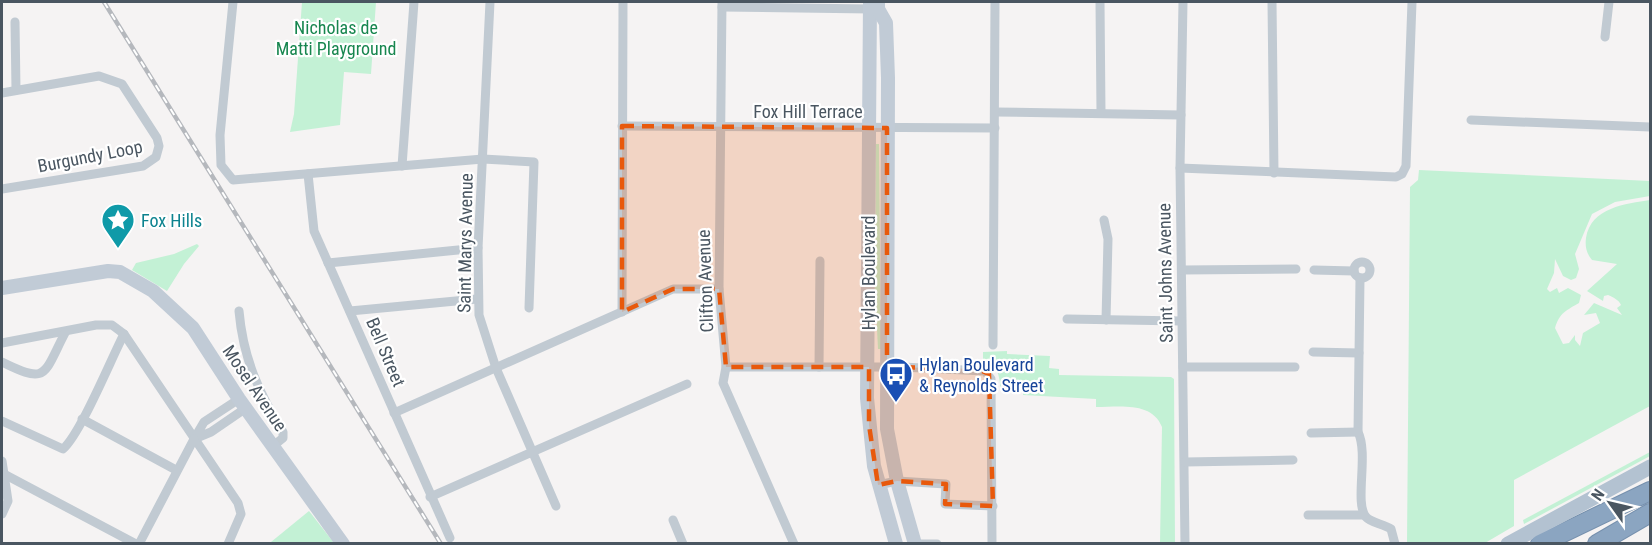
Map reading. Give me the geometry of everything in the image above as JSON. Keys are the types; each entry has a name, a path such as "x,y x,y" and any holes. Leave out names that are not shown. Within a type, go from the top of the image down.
{"highway":[{"path":"1540,543 1650,490"},
{"path":"1597,543 1650,513"}],"main road":[{"name":"Hylan Boulevard","path":"874,5 869,425 878,485 896,543"},
{"name":"Hylan Boulevard","path":"874,5 886,23 887,429 897,481 915,543"},
{"name":"Mosel Avenue","path":"2,288 108,271 120,272 153,291 193,328 242,403 343,543"},
{"path":"1508,543 1650,466"}],"street":[{"path":"232,2 220,135 221,165 233,180 483,159 534,162 529,308"},
{"path":"402,166 414,2"},
{"name":"Saint Marys Avenue","path":"490,2 477,299 482,328 496,368 556,506"},
{"path":"622,312 623,2"},
{"path":"993,345 995,2"},
{"path":"1100,2 1101,113"},
{"name":"Saint Johns Avenue","path":"1183,2 1180,168 1185,543"},
{"path":"1272,2 1274,173"},
{"path":"1180,168 1396,177 1402,174 1406,166 1413,2"},
{"path":"1605,37 1609,2"},
{"path":"722,4 874,5"},
{"name":"Clifton Avenue","path":"722,4 719,290 726,367 723,383 794,543"},
{"path":"15,22 16,90"},
{"name":"Burgundy Loop","path":"2,93 99,76 113,79 122,84 157,138 159,152 151,163 143,166 2,189"},
{"path":"995,112 1062,111 1181,115"},
{"path":"1471,120 1650,127"},
{"name":"Fox Hill Terrace","path":"622,126 995,128"},
{"name":"Bell Street","path":"308,174 314,231 450,538"},
{"path":"1104,220 1108,239 1106,320"},
{"path":"328,263 478,248"},
{"path":"819,367 820,261"},
{"path":"1182,270 1296,269"},
{"path":"1314,270 1357,274 1358,432 1364,442 1364,515"},
{"path":"394,413 673,289 719,290"},
{"path":"350,311 477,299"},
{"path":"239,311 241,341 249,369 260,394 283,432 284,438 273,446"},
{"path":"1067,319 1182,321"},
{"path":"2,343 111,325 124,334 239,507 238,522 228,543"},
{"path":"2,362 30,376 38,376 45,371 65,333"},
{"path":"2,421 54,447 63,448 69,443 82,419 124,334"},
{"path":"1313,352 1359,353"},
{"path":"726,367 887,367 985,371 992,379 992,543"},
{"path":"1183,367 1295,367"},
{"path":"430,497 687,384"},
{"path":"2,473 138,543 204,422 242,403"},
{"path":"82,419 176,470"},
{"path":"1311,433 1358,432"},
{"path":"1185,462 1293,460"},
{"path":"2,461 8,501 2,514"},
{"path":"878,485 897,481 946,484 945,504 993,506"},
{"path":"1308,514 1364,515 1391,529 1395,543"},
{"path":"673,520 683,543"},
{"path":"915,543 937,543"}],"highlighted area":[{"path":"622,126 887,128 887,367 977,369 989,374 993,506 945,504 946,484 897,481 878,485 869,425 869,367 726,367 719,289 673,289 622,312"}],"green space":[{"name":"Nicholas de Matti Playground","path":"302,2 376,2 371,74 344,72 340,125 290,132 294,114"},
{"path":"876,144 879,144 881,349 878,349 875,287"},
{"path":"1419,170 1650,181 1650,196 1615,202 1592,214 1575,254 1579,269 1576,278 1571,280 1563,276 1555,259 1554,273 1547,289 1550,292 1557,288 1559,293 1568,288 1581,295 1579,303 1564,312 1555,328 1563,344 1569,343 1575,335 1575,340 1580,346 1583,333 1600,323 1596,313 1584,315 1594,303 1622,315 1617,308 1621,305 1616,299 1608,295 1604,296 1603,301 1587,291 1617,264 1592,260 1586,249 1586,238 1589,228 1602,213 1650,200 1650,406 1514,480 1514,526 1485,543 1407,543 1410,187 1418,180"},
{"path":"197,244 199,246 167,291 132,270 136,263 174,254"},
{"path":"1007,351 1007,354 1050,356 1049,368 1059,369 1059,375 1171,377 1174,379 1175,543 1160,543 1162,427 1157,419 1151,413 1134,407 1096,407 1096,399 1023,395 1023,390 1001,390 997,371 988,362 983,361 983,352"},
{"path":"1650,452 1650,456 1524,524 1523,520"},
{"path":"309,511 334,543 271,542"}],"railway":[{"path":"104,2 441,544"}],"place":[{"name":"Fox Hills","path":"118,249"},
{"name":"Hylan Boulevard & Reynolds Street","path":"896,403"}]}
